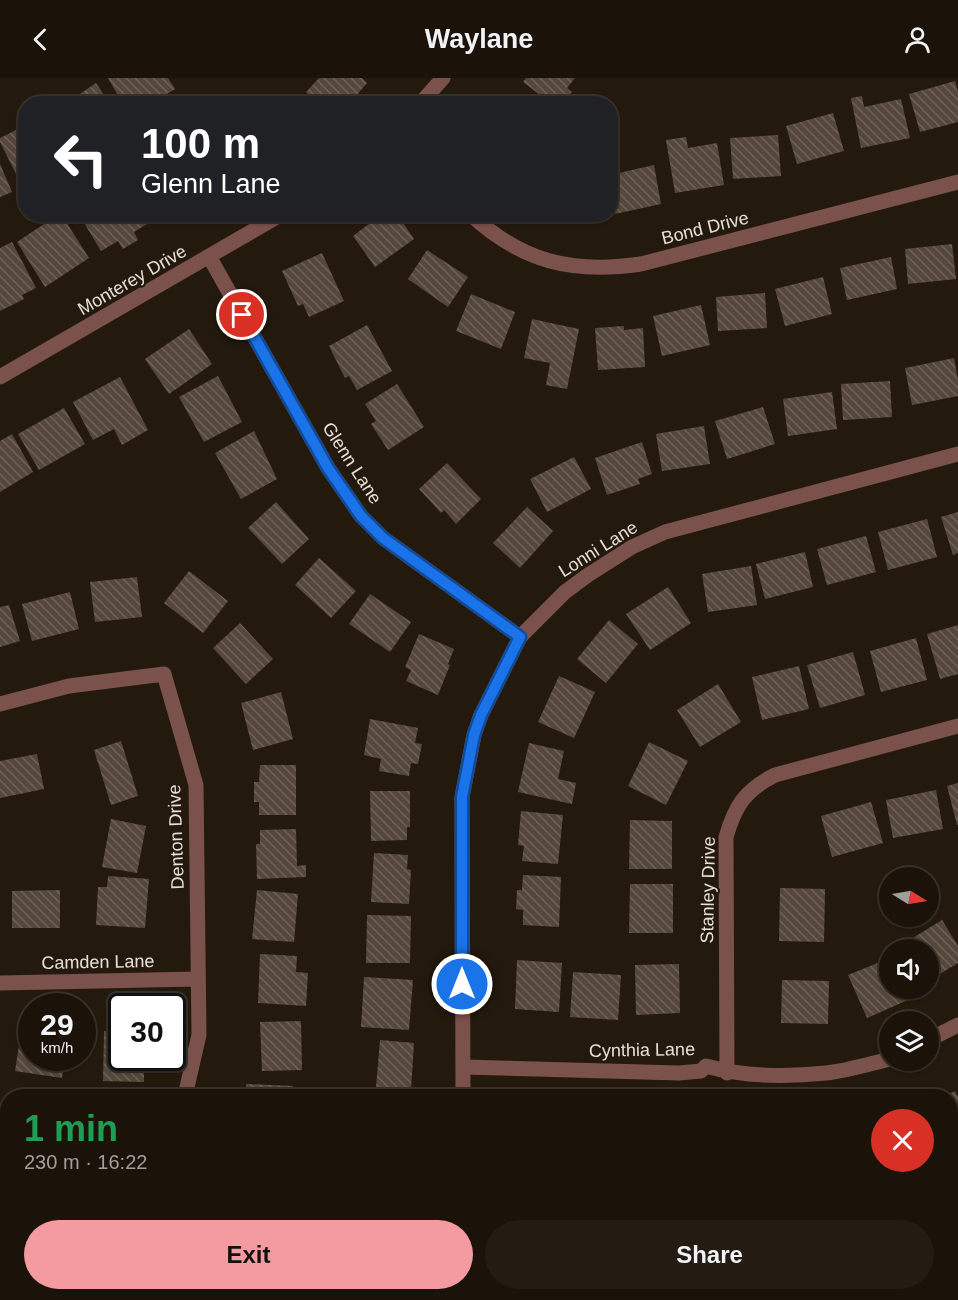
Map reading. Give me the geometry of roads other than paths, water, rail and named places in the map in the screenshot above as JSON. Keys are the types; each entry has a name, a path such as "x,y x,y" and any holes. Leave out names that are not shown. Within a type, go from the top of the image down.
{"street":[{"path":"427,96 443,78"},
{"name":"Bond Drive","path":"481,222 515,248 547,261 576,267 619,267 652,261 958,182"},
{"name":"Monterey Drive","path":"0,377 269,222"},
{"name":"Glenn Lane","path":"210,258 328,468 361,516 383,538 520,637"},
{"name":"Lonni Lane","path":"463,1089 462,797 478,725 520,637 565,592 588,575 632,547 665,531 958,454"},
{"name":"Denton Drive","path":"0,704 69,686 164,674 196,785 199,1035 187,1089"},
{"name":"Stanley Drive","path":"727,1072 726,837 732,817 741,801 757,784 774,775 958,726"},
{"name":"Camden Lane","path":"0,983 198,979"},
{"path":"939,1034 958,1025"},
{"name":"Cynthia Lane","path":"463,1067 680,1073 701,1071 706,1066 727,1072 772,1075 828,1073 879,1061"}]}
